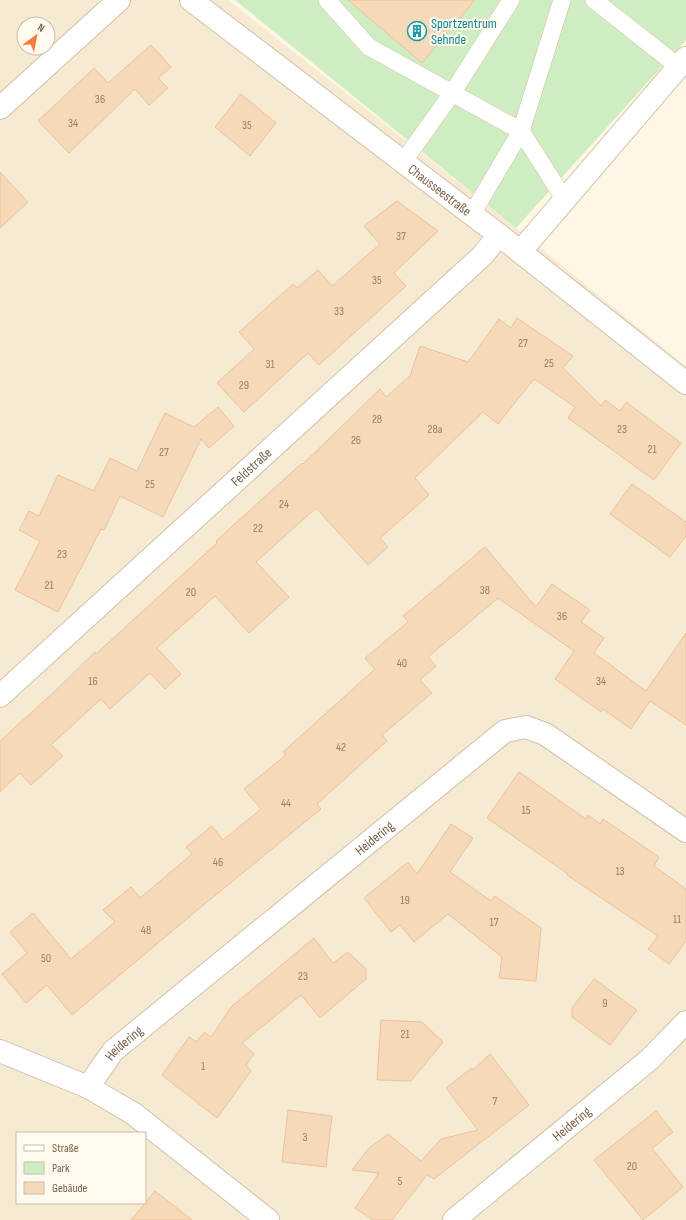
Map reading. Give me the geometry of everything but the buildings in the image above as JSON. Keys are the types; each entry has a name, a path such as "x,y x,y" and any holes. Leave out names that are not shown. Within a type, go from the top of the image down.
{"street":[{"path":"0,108 119,0"},
{"name":"Chausseestraße","path":"191,0 472,214 686,383"},
{"path":"520,252 682,63"},
{"name":"Feldstraße","path":"0,696 476,261 499,235"},
{"name":"Heidering","path":"88,1087 113,1051 505,731 526,727 545,734 686,830"},
{"name":"Heidering","path":"454,1220 650,1059 686,1022"},
{"path":"0,1051 88,1087 134,1114 268,1220"}],"lane":[{"path":"327,0 369,47 522,131 565,200"},
{"path":"403,162 453,92 511,0"},
{"path":"472,214 522,131 562,0"},
{"path":"594,0 682,63"}],"shaded area":[{"path":"0,0 228,0 491,208 686,366 686,1220 0,1220"}],"green space":[{"path":"235,0 686,0 686,40 516,228"}],"place":[{"name":"Sportzentrum Sehnde","path":"417,31"}]}
